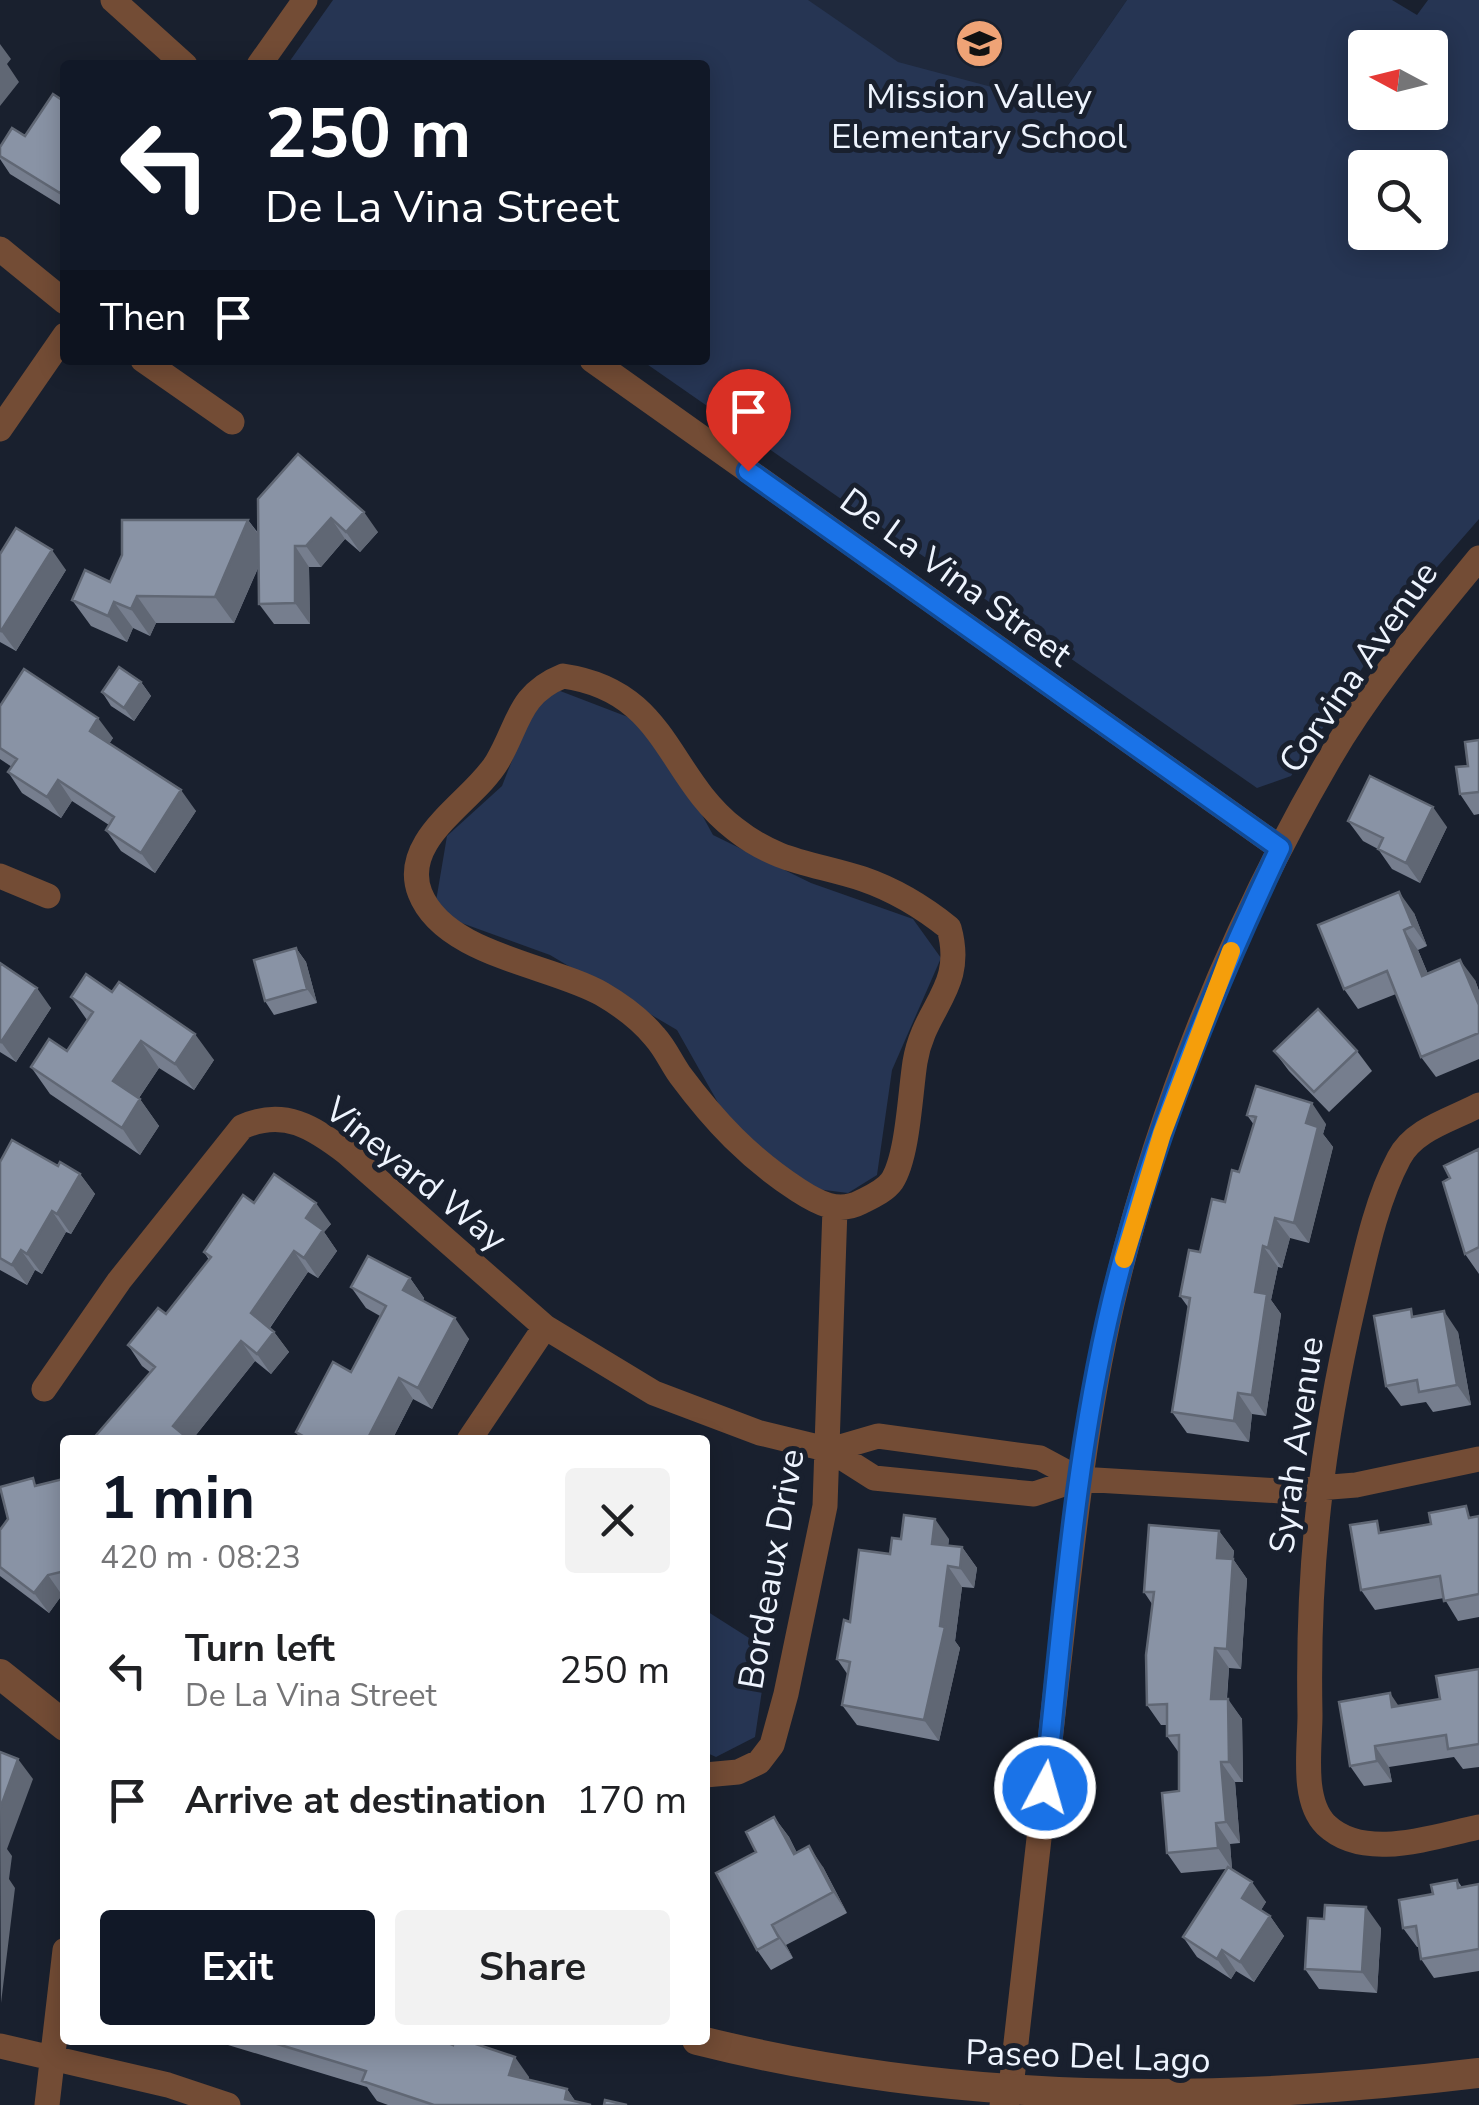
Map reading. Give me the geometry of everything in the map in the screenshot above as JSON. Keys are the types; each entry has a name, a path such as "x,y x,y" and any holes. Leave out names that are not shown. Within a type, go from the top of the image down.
{"street":[{"path":"113,0 179,60"},
{"path":"263,60 305,0"},
{"path":"0,249 60,298"},
{"path":"0,429 60,342"},
{"path":"150,365 232,422"},
{"name":"De La Vina Street","path":"599,365 1280,848"},
{"name":"Corvina Avenue","path":"1010,2102 1079,1480 1112,1302 1162,1134 1230,952 1328,759 1479,558"},
{"path":"563,676 614,690 643,714 732,828 770,852 804,867 860,878 900,894 949,928 956,970 931,1012 916,1052 899,1164 890,1184 874,1196 852,1207 834,1208 762,1168 734,1142 655,1036 631,1014 586,986 474,943 434,913 421,895 420,858 432,834 496,763 528,699 542,684 563,676"},
{"path":"0,876 48,896"},
{"name":"Syrah Avenue","path":"1479,1106 1410,1141 1398,1159 1362,1268 1317,1491 1310,1598 1311,1798 1324,1823 1341,1835 1366,1844 1408,1842 1479,1827"},
{"name":"Vineyard Way","path":"44,1389 119,1282 242,1127 264,1118 292,1120 315,1129 546,1327 654,1393 760,1433 830,1450 874,1478 1034,1494 1079,1480"},
{"name":"Bordeaux Drive","path":"710,1774 759,1762 772,1744 825,1506 830,1450 834,1208"},
{"path":"471,1435 546,1327"},
{"name":"Vineyard Way","path":"830,1450 878,1436 1040,1458 1079,1480"},
{"path":"1079,1480 1317,1491 1479,1460"},
{"path":"0,1674 60,1722"},
{"path":"46,2105 60,1991"},
{"name":"Paseo Del Lago","path":"710,2043 854,2075 1010,2102 1257,2098 1479,2073"},
{"path":"0,2046 52,2056 228,2105"}],"shaded area":[{"path":"333,0 808,0 898,62 1055,104 1127,0 1392,0 1417,15 1428,0 1479,0 1479,519 1404,605 1291,776 1257,788 648,365 710,365 710,60 291,60"},
{"name":"Mission Valley Elementary School","path":"798,0 1127,0 1055,104 924,89"},
{"path":"542,684 654,727 713,835 811,883 913,919 941,958 892,1070 877,1175 848,1193 793,1186 721,1108 677,1030 550,955 434,913 447,836 502,786"},
{"path":"710,1613 768,1650 755,1737 716,1757 710,1754"}],"building":[{"path":"53,94 60,99 60,193 0,156 0,147 12,128 25,136"},
{"path":"298,454 364,512 346,532 331,518 306,546 295,546 295,603 259,604 258,499"},
{"path":"122,520 248,520 215,597 137,596 131,609 114,602 108,616 72,600 85,570 110,582 122,555"},
{"path":"16,528 52,550 1,631 0,554"},
{"path":"119,667 141,682 124,708 102,692"},
{"path":"24,669 98,718 90,731 181,790 141,853 106,830 114,817 58,780 47,797 8,772 17,759 0,748 0,706"},
{"path":"1479,740 1479,792 1460,794 1456,767 1468,766 1465,742"},
{"path":"1370,776 1433,807 1406,863 1378,849 1383,838 1348,821"},
{"path":"1399,892 1413,926 1404,930 1422,976 1460,960 1479,1005 1479,1033 1421,1057 1387,971 1344,989 1318,925"},
{"path":"296,948 307,989 265,1001 254,960"},
{"path":"0,963 37,988 1,1042 0,1041"},
{"path":"86,974 112,992 119,982 195,1034 175,1064 141,1041 113,1081 140,1099 122,1128 31,1067 49,1039 67,1051 93,1012 71,997"},
{"path":"1318,1009 1357,1051 1314,1092 1274,1051"},
{"path":"1256,1086 1312,1103 1306,1123 1318,1127 1294,1223 1275,1218 1268,1248 1263,1246 1255,1292 1267,1294 1252,1395 1238,1393 1234,1421 1172,1412 1190,1298 1180,1296 1189,1250 1200,1252 1212,1199 1225,1202 1232,1170 1239,1172 1256,1117 1247,1115"},
{"path":"12,1140 80,1174 57,1214 52,1211 27,1254 21,1250 12,1265 0,1258 0,1162"},
{"path":"1479,1149 1479,1247 1465,1254 1443,1182 1450,1178 1444,1166"},
{"path":"274,1174 316,1203 306,1218 323,1230 304,1258 294,1251 251,1313 274,1332 257,1354 241,1341 173,1426 184,1435 96,1435 155,1367 128,1345 158,1308 166,1314 211,1257 204,1252 243,1195 254,1203"},
{"path":"368,1256 410,1278 403,1290 455,1318 418,1388 399,1378 370,1435 301,1435 296,1432 333,1362 351,1372 386,1306 351,1287"},
{"path":"1411,1309 1412,1317 1444,1311 1457,1385 1419,1392 1417,1380 1386,1386 1374,1316"},
{"path":"33,1478 35,1486 60,1480 60,1572 48,1575 34,1593 0,1567 0,1530 8,1519 0,1487"},
{"path":"1466,1506 1469,1518 1479,1516 1479,1594 1444,1601 1440,1576 1361,1590 1350,1525 1377,1521 1379,1533 1431,1524 1429,1513"},
{"path":"904,1515 935,1519 932,1544 962,1547 960,1568 948,1566 940,1626 945,1627 924,1720 842,1705 850,1662 837,1659 844,1620 850,1622 859,1550 890,1554 892,1538 901,1539"},
{"path":"1149,1525 1219,1531 1217,1558 1233,1559 1227,1649 1215,1648 1211,1699 1228,1699 1229,1762 1221,1762 1226,1822 1216,1823 1218,1848 1167,1853 1162,1793 1179,1791 1179,1735 1167,1736 1167,1704 1147,1705 1146,1655 1154,1592 1144,1592"},
{"path":"1479,1669 1479,1744 1448,1749 1446,1735 1375,1746 1377,1761 1350,1766 1339,1702 1390,1693 1392,1707 1440,1699 1436,1676"},
{"path":"0,1752 18,1759 0,1809"},
{"path":"774,1817 794,1854 809,1846 833,1892 772,1925 779,1938 757,1950 716,1873 756,1852 746,1832"},
{"path":"1228,1867 1252,1882 1242,1898 1270,1916 1240,1962 1222,1950 1217,1959 1183,1937"},
{"path":"1457,1880 1458,1888 1479,1884 1479,1949 1421,1959 1416,1926 1403,1928 1399,1900 1433,1894 1431,1885"},
{"path":"1325,1905 1366,1907 1362,1972 1305,1969 1308,1918 1324,1919"},
{"path":"280,2045 479,2045 515,2057 509,2075 567,2089 565,2099 591,2105 434,2105 362,2081 366,2071"}],"slow traffic":[{"path":"1124,1259 1162,1134 1231,951"}],"place":[{"name":"Mission Valley Elementary School","path":"979,44"}],"route":[{"path":"748,471 1280,848 1230,952 1194,1044 1162,1134 1112,1302 1079,1480 1045,1788"}]}
